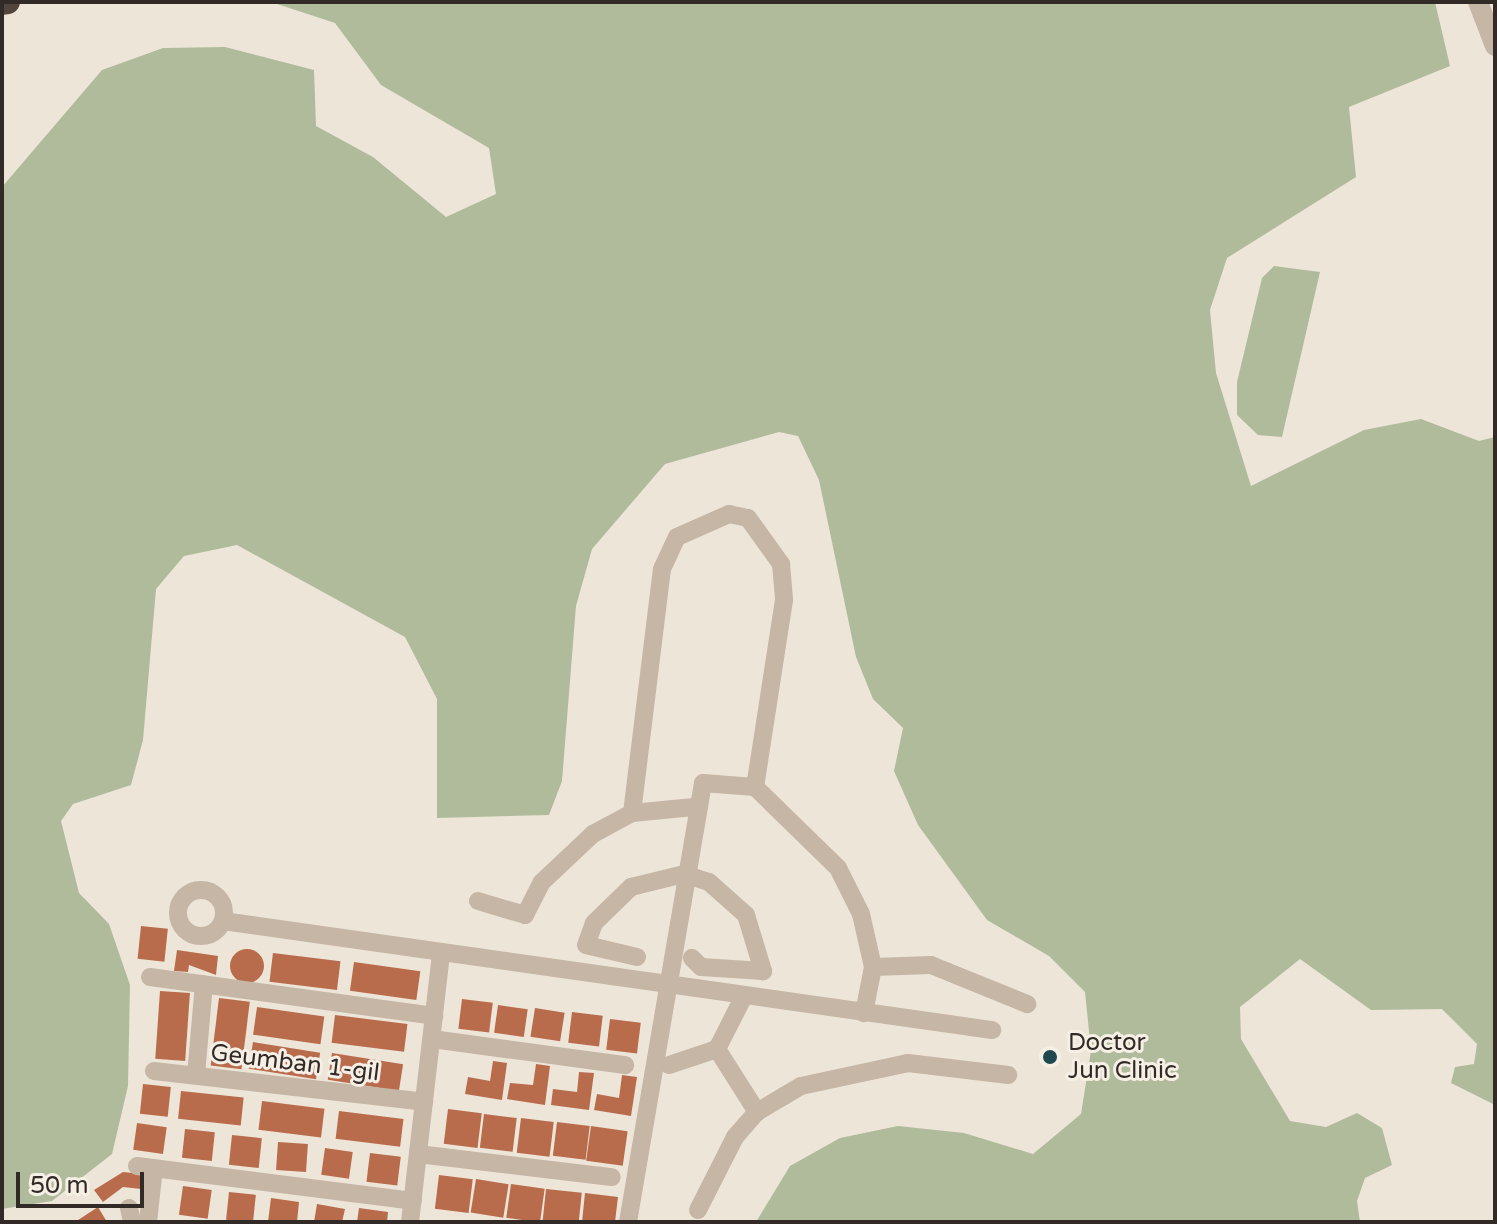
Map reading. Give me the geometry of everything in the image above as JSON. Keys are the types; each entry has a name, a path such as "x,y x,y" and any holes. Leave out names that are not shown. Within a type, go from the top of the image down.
{"highway":[{"path":"2,3 8,2"}],"street":[{"path":"1478,2 1495,46"},
{"path":"632,813 662,569 677,537 729,514 748,518 781,564 784,600 755,787"},
{"path":"628,1222 694,807 703,783 755,787 838,868 861,914 873,967 864,1013"},
{"path":"478,901 525,915 569,852 632,813 694,807"},
{"path":"637,957 586,945 594,923 631,887 684,874 709,882 746,915 763,971 701,967 692,958"},
{"path":"223,921 441,955 992,1030"},
{"path":"410,1222 441,955"},
{"path":"873,967 931,965 1027,1004"},
{"path":"150,977 434,1016"},
{"name":"Geumban 1-gil","path":"204,984 196,1075 424,1102"},
{"path":"669,1065 717,1049 744,996"},
{"path":"432,1039 625,1065"},
{"path":"717,1049 757,1112"},
{"path":"698,1210 757,1112 801,1086 908,1063 1008,1075"},
{"path":"154,1071 196,1075"},
{"path":"418,1154 612,1177"},
{"path":"148,1222 146,1167 413,1201"}],"green space":[{"path":"271,2 1435,2 1450,66 1349,107 1356,177 1227,258 1210,310 1216,373 1251,486 1364,430 1421,419 1479,441 1495,437 1495,1105 1451,1083 1455,1067 1474,1064 1477,1044 1442,1009 1371,1010 1300,959 1240,1007 1241,1039 1290,1121 1326,1127 1357,1113 1382,1128 1392,1165 1365,1178 1357,1201 1360,1222 756,1222 790,1166 840,1138 898,1126 964,1133 1033,1154 1081,1114 1091,1051 1085,992 1049,956 987,920 918,825 894,771 903,728 873,699 856,657 819,480 798,436 779,432 665,464 592,549 576,606 562,781 549,815 437,818 437,699 405,637 237,545 184,556 156,589 143,740 131,785 73,804 61,821 79,893 109,924 130,985 128,1086 112,1154 52,1201 2,1209 2,187 102,70 163,48 225,47 314,70 316,126 373,157 446,217 496,194 489,148 381,85 335,23"},
{"path":"1274,266 1320,272 1282,437 1258,435 1237,415 1237,382 1262,278"}],"building":[{"path":"141,926 168,929 164,962 138,959"},
{"path":"247,949 259,954 264,966 259,978 247,983 235,978 230,966 235,954"},
{"path":"177,950 218,956 216,975 189,965 188,972 174,971"},
{"path":"273,953 340,961 337,990 269,982"},
{"path":"354,962 420,971 416,1000 350,991"},
{"path":"160,991 190,993 185,1061 155,1059"},
{"path":"219,998 250,1002 241,1069 211,1065"},
{"path":"462,999 493,1003 489,1033 458,1029"},
{"path":"498,1005 528,1009 524,1037 494,1033"},
{"path":"257,1007 324,1016 320,1044 253,1035"},
{"path":"535,1008 565,1013 560,1041 530,1037"},
{"path":"572,1012 603,1016 599,1047 568,1043"},
{"path":"335,1015 407,1024 404,1052 332,1043"},
{"path":"610,1019 641,1023 637,1054 606,1050"},
{"path":"253,1042 320,1053 316,1079 249,1069"},
{"path":"332,1053 403,1064 399,1091 328,1080"},
{"path":"493,1061 507,1063 502,1100 465,1094 468,1077 490,1081"},
{"path":"536,1064 550,1066 545,1105 507,1099 510,1083 533,1085"},
{"path":"579,1072 594,1073 589,1110 551,1105 553,1089 577,1092"},
{"path":"622,1075 637,1077 631,1116 594,1110 597,1094 619,1098"},
{"path":"143,1084 171,1087 168,1117 140,1114"},
{"path":"181,1091 244,1098 241,1125 178,1119"},
{"path":"262,1101 325,1109 321,1137 258,1130"},
{"path":"448,1109 482,1113 477,1148 444,1144"},
{"path":"339,1111 404,1119 400,1147 336,1139"},
{"path":"484,1114 517,1118 513,1152 480,1148"},
{"path":"521,1118 554,1122 549,1157 517,1153"},
{"path":"557,1122 590,1126 586,1160 553,1156"},
{"path":"137,1123 167,1127 163,1154 133,1150"},
{"path":"591,1126 628,1131 623,1166 586,1161"},
{"path":"185,1129 215,1132 212,1161 182,1158"},
{"path":"232,1135 262,1138 259,1168 229,1165"},
{"path":"278,1142 308,1144 306,1172 276,1170"},
{"path":"325,1148 353,1152 349,1179 321,1175"},
{"path":"370,1153 401,1157 397,1186 366,1182"},
{"path":"123,1172 143,1174 141,1189 123,1187 103,1202 94,1190"},
{"path":"439,1175 473,1179 469,1213 435,1209"},
{"path":"476,1179 509,1184 503,1218 471,1213"},
{"path":"511,1184 545,1189 540,1222 506,1218"},
{"path":"183,1186 212,1190 208,1219 179,1215"},
{"path":"546,1189 582,1193 579,1222 543,1222"},
{"path":"229,1192 256,1195 253,1222 226,1220"},
{"path":"585,1193 618,1197 615,1222 582,1222"},
{"path":"271,1198 299,1202 297,1222 268,1222"},
{"path":"317,1204 345,1209 342,1222 314,1222"},
{"path":"98,1207 107,1222 75,1222"},
{"path":"359,1208 388,1212 387,1222 357,1222"}],"place":[{"name":"Doctor Jun Clinic","path":"1050,1057"}]}
